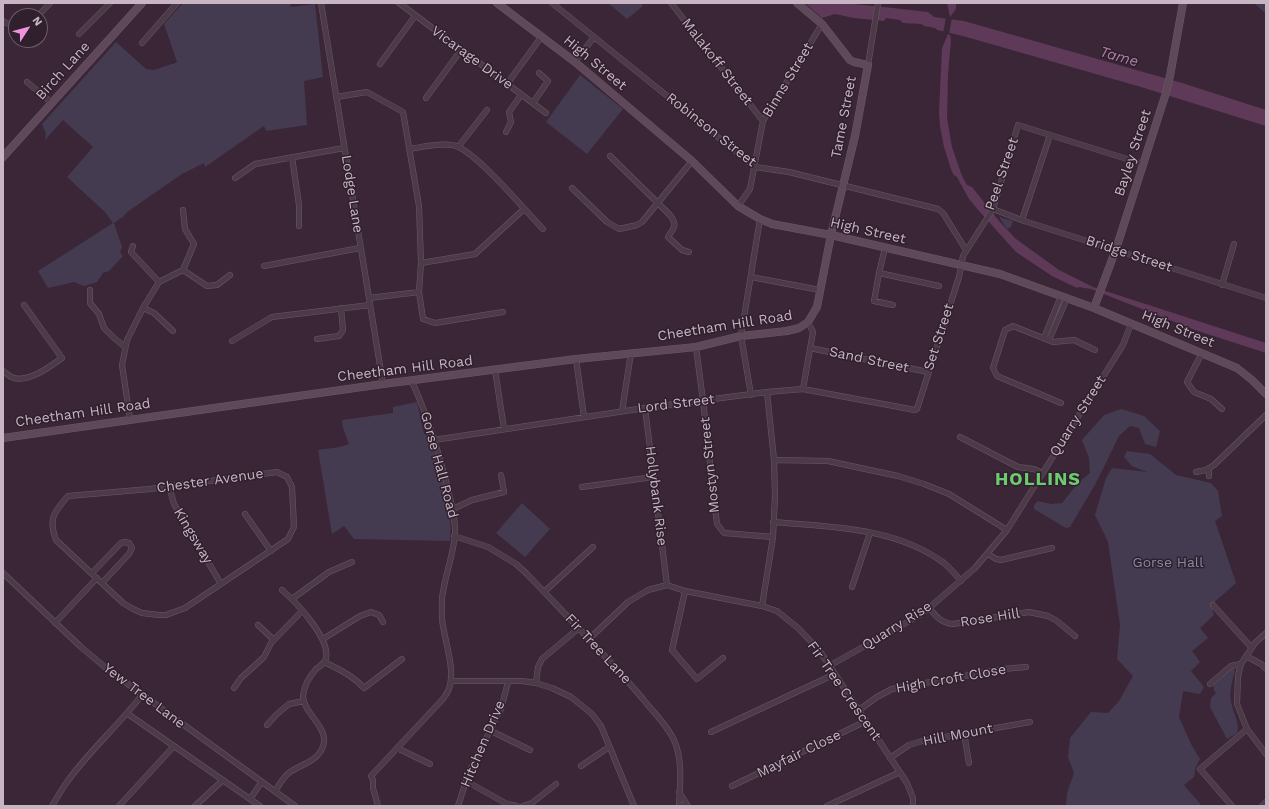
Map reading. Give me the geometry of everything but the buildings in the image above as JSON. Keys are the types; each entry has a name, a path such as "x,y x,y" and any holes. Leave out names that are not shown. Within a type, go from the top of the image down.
{"main road":[{"name":"Birch Lane","path":"3,157 52,103 135,6 142,3"},
{"name":"High Street","path":"497,3 575,62 692,161 738,206 760,219 772,224 1000,274 1094,308 1237,368 1266,393"},
{"path":"797,3 822,24 850,60 868,65"},
{"name":"Bayley Street","path":"1094,308 1116,249 1165,96 1183,3"},
{"name":"Tame Street","path":"808,322 817,307 868,65"},
{"name":"Cheetham Hill Road","path":"3,438 411,380 576,359 696,346 741,336 788,331 799,328 808,322"}],"street":[{"path":"79,34 110,3"},
{"path":"142,43 177,3"},
{"name":"Lodge Lane","path":"321,3 383,384"},
{"name":"Vicarage Drive","path":"399,3 546,113"},
{"name":"Robinson Street","path":"552,3 755,167 789,172 938,209 943,213 966,250"},
{"name":"Malakoff Street","path":"671,3 763,121"},
{"name":"Tame Street","path":"868,65 878,3"},
{"path":"380,64 415,16"},
{"name":"Binns Street","path":"738,206 750,189 763,121 822,24"},
{"path":"506,84 542,36"},
{"path":"575,62 594,37"},
{"path":"426,98 461,50"},
{"path":"533,103 548,81 539,73"},
{"path":"27,82 52,103"},
{"path":"336,98 367,92 403,112 419,206 421,263 418,292 423,319 435,323 503,312"},
{"path":"506,132 511,122 508,112 521,95"},
{"path":"458,147 487,110"},
{"name":"Peel Street","path":"961,265 966,250 993,209 1018,125 1050,135"},
{"path":"1022,220 1050,135 1143,164"},
{"path":"409,149 453,145 469,153 487,169 542,229"},
{"path":"235,178 255,164 344,148"},
{"path":"610,156 670,214 675,222 675,226 668,237 682,250 690,252"},
{"path":"292,157 299,205 299,226"},
{"path":"572,188 607,222 619,229 642,222 692,161"},
{"path":"421,263 475,254 524,209"},
{"name":"Bridge Street","path":"993,209 1022,220 1266,298"},
{"path":"130,419 122,365 127,340 143,308 159,282 184,270 194,244 185,229 183,210"},
{"path":"751,395 741,336 760,219"},
{"path":"1222,285 1234,244"},
{"path":"133,246 131,252 159,282"},
{"path":"264,266 360,248"},
{"path":"885,248 874,301 893,305"},
{"name":"Set Street","path":"917,409 959,277 961,265"},
{"path":"184,270 207,286 217,286 230,275"},
{"path":"879,273 939,286"},
{"path":"751,276 820,290"},
{"path":"90,290 90,303 99,314 104,328 126,347"},
{"path":"368,298 418,292"},
{"path":"1046,339 1064,297"},
{"path":"3,371 14,378 28,377 44,371 62,358 24,305"},
{"path":"232,341 272,317 370,305"},
{"path":"143,308 154,313 173,331"},
{"path":"317,340 339,336 343,330 341,308"},
{"path":"803,389 813,332 808,322"},
{"name":"Quarry Street","path":"961,580 988,554 1007,530 1123,344 1131,324"},
{"path":"1061,403 997,376 993,368 1005,330 1014,326 1053,342 1074,340 1095,350"},
{"name":"Mostyn Street","path":"696,346 717,524 724,533 773,537"},
{"name":"Sand Street","path":"810,348 928,372"},
{"path":"622,411 631,353"},
{"path":"1202,353 1187,382 1194,392 1211,399 1222,409"},
{"path":"576,359 584,416"},
{"path":"495,370 504,429"},
{"name":"Gorse Hall Road","path":"378,806 372,788 373,780 371,776 443,699 449,690 451,681 451,671 444,636 442,593 454,536 455,524 453,509 434,440 421,402 411,380"},
{"name":"Lord Street","path":"434,440 584,416 767,392 803,389 915,410 917,409"},
{"path":"762,606 773,537 775,496 774,460 767,392"},
{"name":"Hollybank Rise","path":"645,408 667,585"},
{"path":"1196,472 1214,465 1266,415"},
{"path":"960,437 1018,466 1034,469 1042,473"},
{"path":"774,460 828,461 898,476 949,494 1007,530"},
{"path":"1209,468 1209,476"},
{"name":"Chester Avenue","path":"277,472 286,477 292,487 294,527 288,539 185,608 166,615 142,613 123,603 56,540 52,527 54,514 68,496 169,486 277,472"},
{"path":"453,509 472,500 504,492 501,475"},
{"path":"582,487 653,477"},
{"name":"Kingsway","path":"169,486 174,504 221,584"},
{"path":"245,514 271,551"},
{"path":"773,522 853,529 893,538 927,552 944,564 961,580"},
{"path":"852,587 870,532"},
{"name":"Fir Tree Lane","path":"454,536 488,547 528,574 630,684 671,734 677,749 680,766 679,806"},
{"path":"92,573 121,543 125,542 130,544 132,549 129,554 102,583"},
{"path":"544,592 593,547"},
{"path":"988,554 1001,560 1052,548"},
{"path":"292,598 329,572 352,562"},
{"name":"Yew Tree Lane","path":"3,573 101,664 261,783 275,791 295,806"},
{"path":"55,622 97,578"},
{"name":"Quarry Rise","path":"829,666 913,619 961,580"},
{"path":"589,639 628,602 648,590 667,585"},
{"name":"Fir Tree Crescent","path":"667,585 762,606 777,611 798,628 819,650 900,772 907,783 913,798 913,806"},
{"path":"275,791 289,772 317,756 322,750 324,740 322,729 306,708 303,697 307,679 324,662 327,649 323,639 302,611 292,598 282,590"},
{"path":"685,590 672,650 697,679 723,658"},
{"path":"1213,605 1251,648"},
{"name":"Rose Hill","path":"928,608 945,624 1029,612 1048,616 1057,621 1075,636"},
{"path":"234,688 241,678 264,657 271,643 302,611"},
{"path":"323,639 360,616 371,612 379,615 383,622"},
{"path":"258,625 274,640"},
{"path":"536,683 538,667 542,658 579,628"},
{"path":"1266,633 1251,648 1241,664 1238,676 1237,704 1247,729 1266,754"},
{"path":"1246,656 1261,664 1266,669"},
{"path":"324,662 348,674 357,681 362,690 402,659"},
{"path":"1210,684 1231,666 1241,664"},
{"name":"High Croft Close","path":"859,710 877,697 892,690 1003,669 1026,667"},
{"path":"711,732 834,674"},
{"path":"451,681 522,681 536,683 552,688 571,697 592,714 601,726 634,806"},
{"name":"Hitchen Drive","path":"458,806 469,772 501,708 508,682"},
{"path":"52,806 66,782 128,714 142,695"},
{"path":"267,724 289,704 304,701"},
{"path":"128,714 260,806"},
{"name":"Mayfair Close","path":"732,786 866,722"},
{"name":"Hill Mount","path":"890,758 909,745 916,743 1030,722"},
{"path":"1232,806 1200,768 1247,729"},
{"path":"489,730 530,750"},
{"path":"964,733 969,763"},
{"path":"119,806 174,746"},
{"path":"581,766 609,747"},
{"path":"397,748 430,764"},
{"path":"827,806 900,772"},
{"path":"195,806 223,780"},
{"path":"466,781 507,804 518,806"},
{"path":"250,799 261,783"},
{"path":"523,806 532,803 556,784"},
{"path":"679,792 688,806"},
{"path":"1262,806 1266,802"}],"green space":[{"path":"183,3 290,3 291,7 315,4 323,77 304,81 307,125 266,131 264,126 205,167 204,163 182,174 127,212 114,223 122,247 120,252 123,256 109,271 103,273 97,282 84,286 74,282 48,288 38,271 113,223 105,212 67,177 93,147 63,120 45,140 46,134 42,124 116,42 146,69 154,70 177,62 164,24"},
{"path":"608,3 641,3 643,6 627,19"},
{"path":"1254,3 1265,3 1266,14"},
{"path":"580,75 623,109 587,154 546,122"},
{"path":"999,217 1013,221 1011,227 1007,229"},
{"path":"417,402 424,434 429,434 444,487 450,515 450,541 354,539 344,526 332,534 318,450 340,447 349,444 343,428 342,420 393,413 393,407"},
{"path":"1121,409 1144,416 1160,431 1156,447 1145,444 1139,428 1130,426 1119,436 1096,483 1070,527 1066,528 1034,509 1034,505 1038,501 1051,504 1062,503 1078,483 1090,473 1089,458 1082,440 1104,415"},
{"name":"Gorse Hall","path":"1127,451 1150,454 1176,475 1211,483 1218,491 1222,516 1215,521 1236,583 1211,605 1214,615 1200,628 1208,638 1192,651 1200,662 1191,671 1204,687 1200,694 1183,691 1179,717 1191,744 1200,759 1196,767 1194,777 1184,785 1202,806 1066,806 1067,793 1074,773 1068,757 1070,738 1091,712 1108,713 1119,701 1133,676 1117,659 1120,625 1108,542 1095,515 1106,478 1112,468 1147,472 1132,466 1124,457"},
{"path":"522,503 550,529 525,557 496,533"},
{"path":"1231,669 1234,669 1235,671 1231,686 1230,698 1238,729 1237,733 1227,739 1210,707 1211,698 1216,693 1213,685"}],"shaded area":[{"path":"805,3 843,3 893,8 928,12 934,17 964,21 1182,83 1266,110 1266,126 1141,87 963,36 937,30 921,24 903,23 900,20 886,18 884,21 854,18 835,14 822,18"},
{"path":"947,3 956,3 956,9 950,17"},
{"path":"948,34 950,35 951,40 948,74 947,118 952,147 962,176 967,185 972,187 999,221 1016,239 1059,270 1093,287 1266,343 1266,353 1195,330 1091,289 1077,288 1052,276 1016,252 969,199 957,177 952,172 944,147 939,112 942,48"}],"pier":[{"path":"946,17 952,17 949,34 943,33"}],"district":[{"name":"HOLLINS","path":"1038,480"}],"water label":[{"name":"Tame","path":"1119,57"}]}
